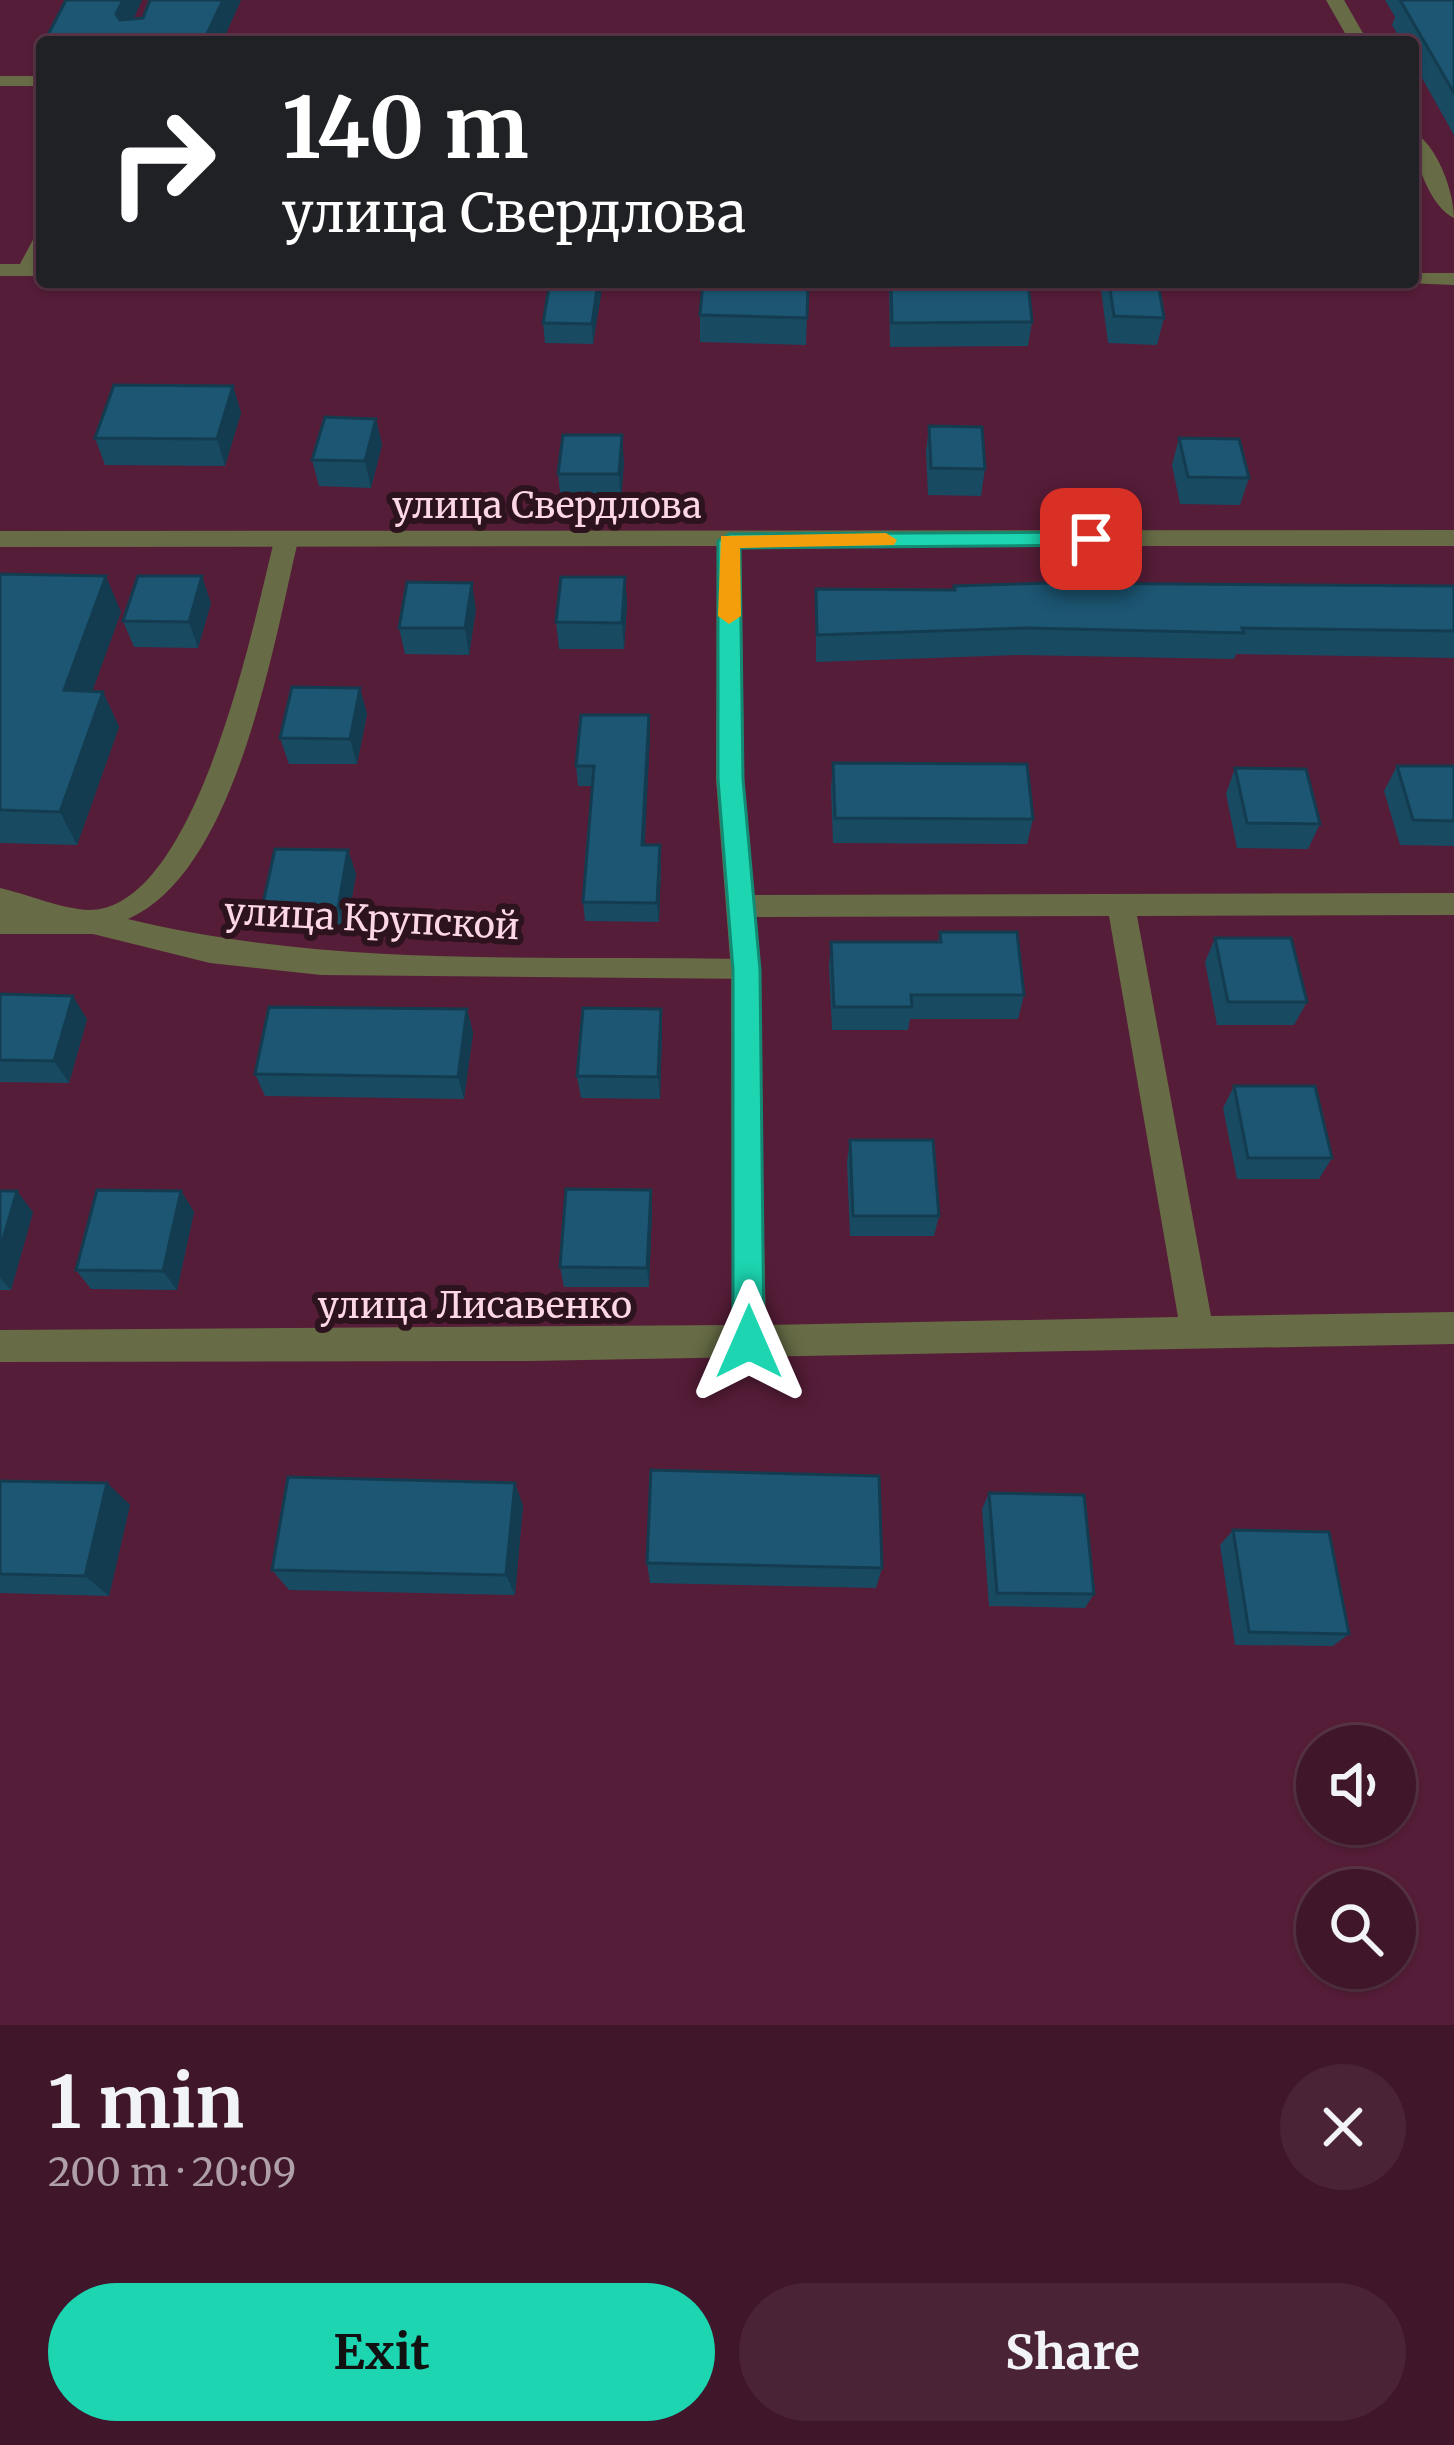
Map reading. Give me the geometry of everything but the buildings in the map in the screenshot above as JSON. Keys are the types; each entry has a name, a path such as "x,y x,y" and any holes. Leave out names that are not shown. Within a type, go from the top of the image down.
{"street":[{"path":"1336,0 1356,36"},
{"path":"0,81 36,81"},
{"path":"1419,150 1454,212"},
{"path":"0,270 34,270"},
{"path":"1419,279 1454,279"},
{"name":"улица Свердлова","path":"0,539 1454,538"},
{"path":"0,922 95,922 139,900 167,875 207,814 231,747 286,541"},
{"path":"729,541 730,779 746,970 749,1342"},
{"name":"улица Крупской","path":"0,899 210,950 321,963 746,970"},
{"path":"741,906 1454,904"},
{"path":"1121,905 1197,1331"},
{"name":"улица Лисавенко","path":"0,1346 749,1342 1454,1328"}],"slow traffic":[{"path":"729,616 729,541 886,540"}],"route":[{"path":"749,1342 746,970 730,779 729,541 1091,539"}]}
